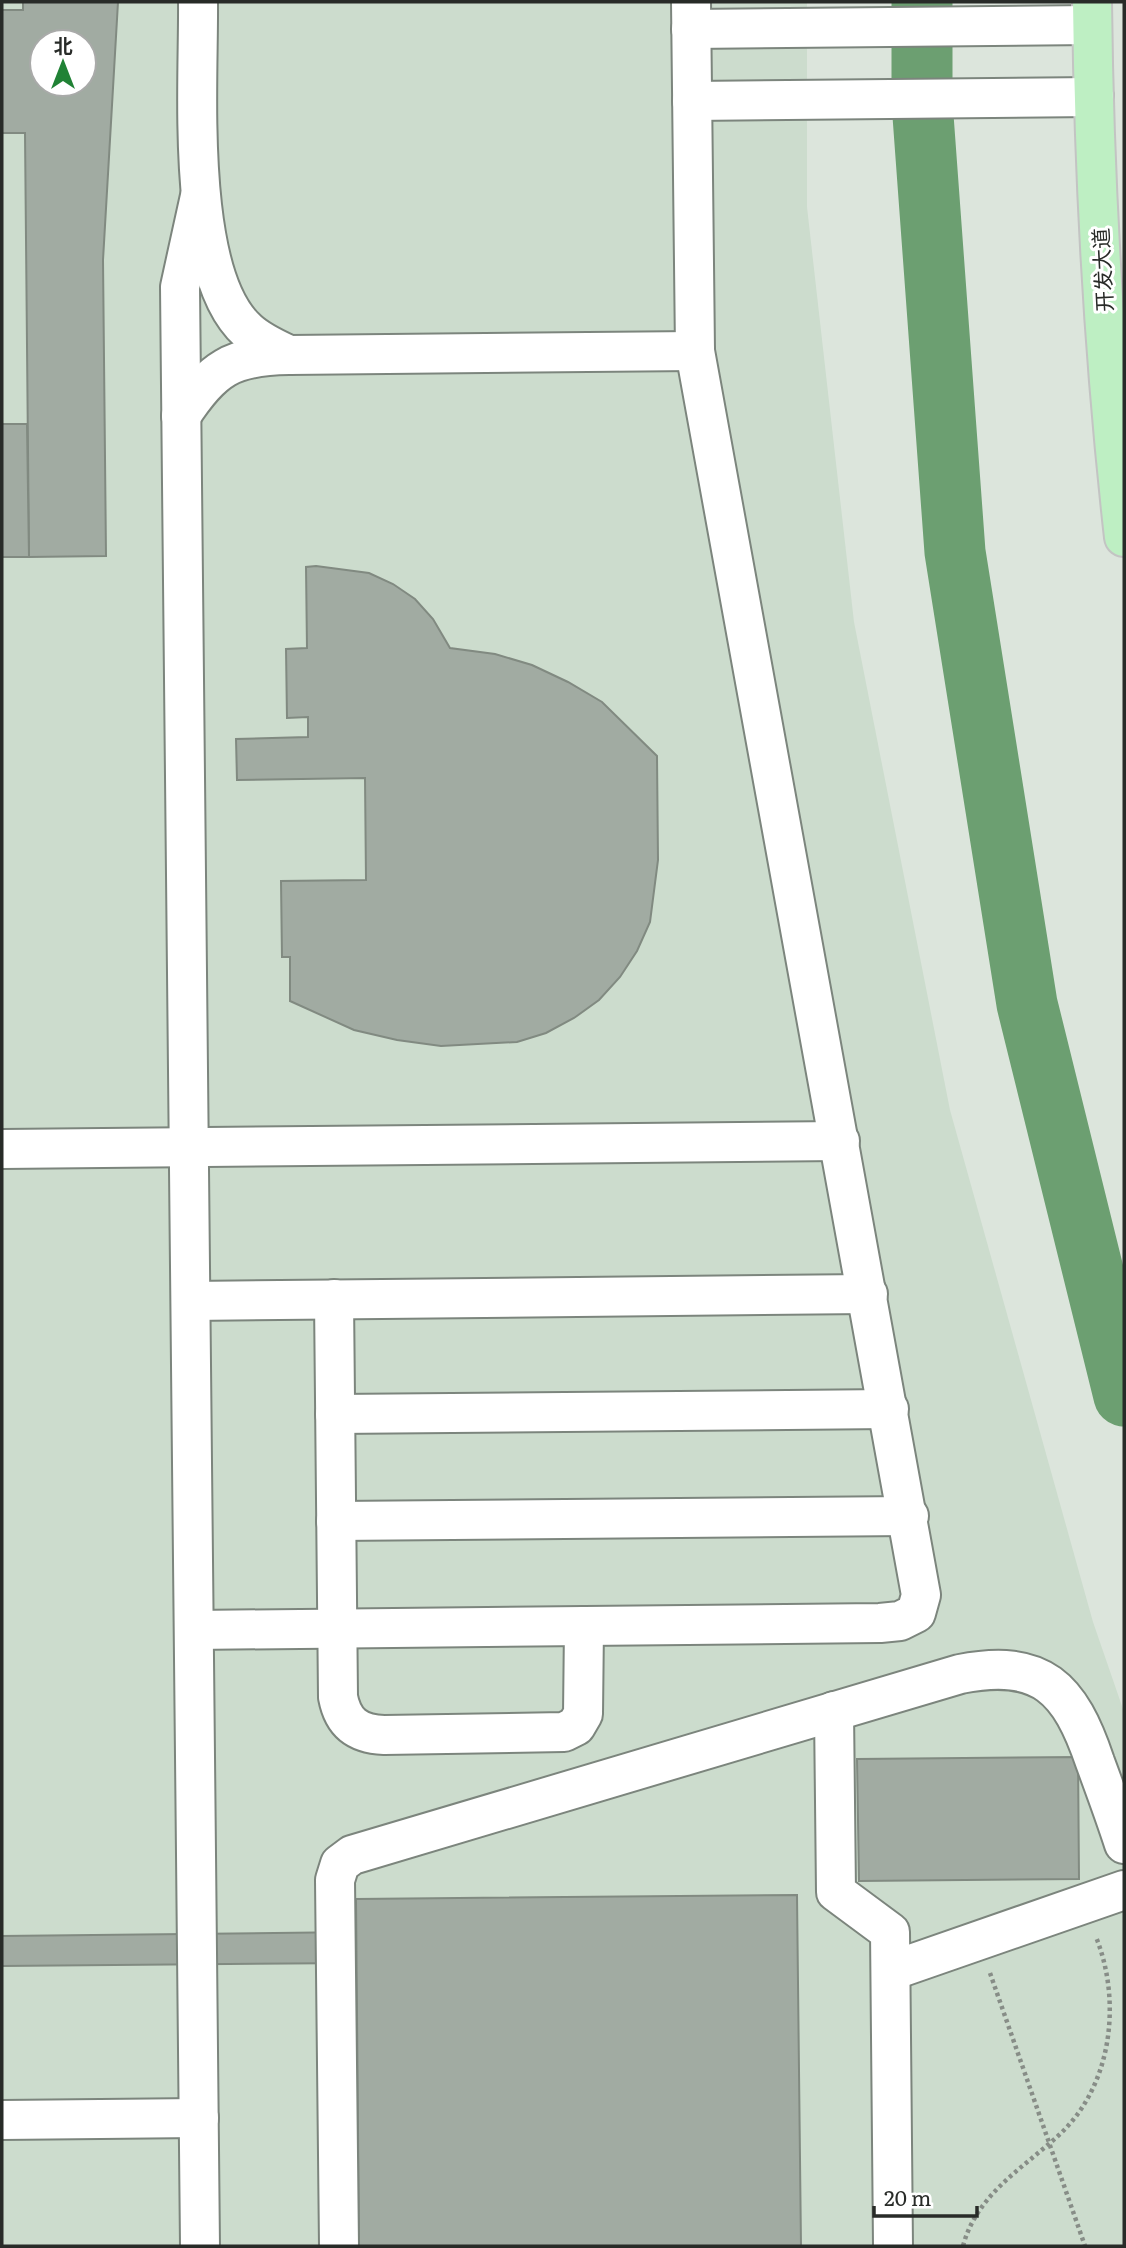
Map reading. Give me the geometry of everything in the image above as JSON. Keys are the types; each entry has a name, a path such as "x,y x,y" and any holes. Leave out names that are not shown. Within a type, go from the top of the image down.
{"main road":[{"name":"开发大道","path":"1092,13 1102,301 1124,537"}],"lane":[{"path":"198,2 200,196 208,243 231,310 246,330 266,345 289,355"},
{"path":"194,1630 900,1622 916,1613 921,1595 909,1516 695,351 691,15 821,28 1011,26 1092,13"},
{"path":"692,101 1094,97"},
{"path":"200,196 180,287 200,2246"},
{"path":"181,416 201,386 224,366 260,355 695,351"},
{"path":"2,1149 840,1141"},
{"path":"191,1301 868,1294"},
{"path":"334,1299 341,1712 350,1726 366,1735 564,1732 576,1726 583,1714 584,1626"},
{"path":"335,1414 889,1409"},
{"path":"337,1521 909,1516"},
{"path":"339,2246 335,1880 340,1864 352,1855 980,1670 1024,1671 1044,1678 1060,1691 1082,1723 1124,1844"},
{"path":"834,1711 836,1892 890,1933 893,2246"},
{"path":"891,1971 1124,1890"},
{"path":"2,2120 199,2118"}],"path":[{"path":"963,2246 978,2212 995,2189 1050,2143 1082,2108 1097,2079 1107,2048 1111,2017 1110,1985 1103,1954 1082,1905"},
{"path":"979,1940 1085,2246"}],"shaded area":[{"path":"2,2 807,2 807,207 854,622 950,1110 1093,1622 1124,1712 1124,2246 2,2246"}],"building":[{"path":"23,2 118,2 103,260 106,556 29,557 25,133 2,133 2,10 23,10"},
{"path":"2,424 27,424 29,557 2,557"},
{"path":"306,567 369,573 393,584 415,599 433,619 450,648 495,654 532,665 568,682 602,702 657,756 658,860 650,922 637,951 620,977 599,1000 546,1033 517,1042 441,1046 354,1030 290,1001 290,957 282,957 281,881 366,880 365,778 237,780 236,739 308,737 308,717 287,718 286,649 307,648"},
{"path":"1078,1757 1079,1879 859,1881 857,1759"},
{"path":"797,1895 801,2246 359,2246 356,1899"},
{"path":"356,1932 356,1963 2,1966 2,1936"}],"waterway":[{"path":"922,2 922,102 955,552 1027,1004 1124,1396"}]}
